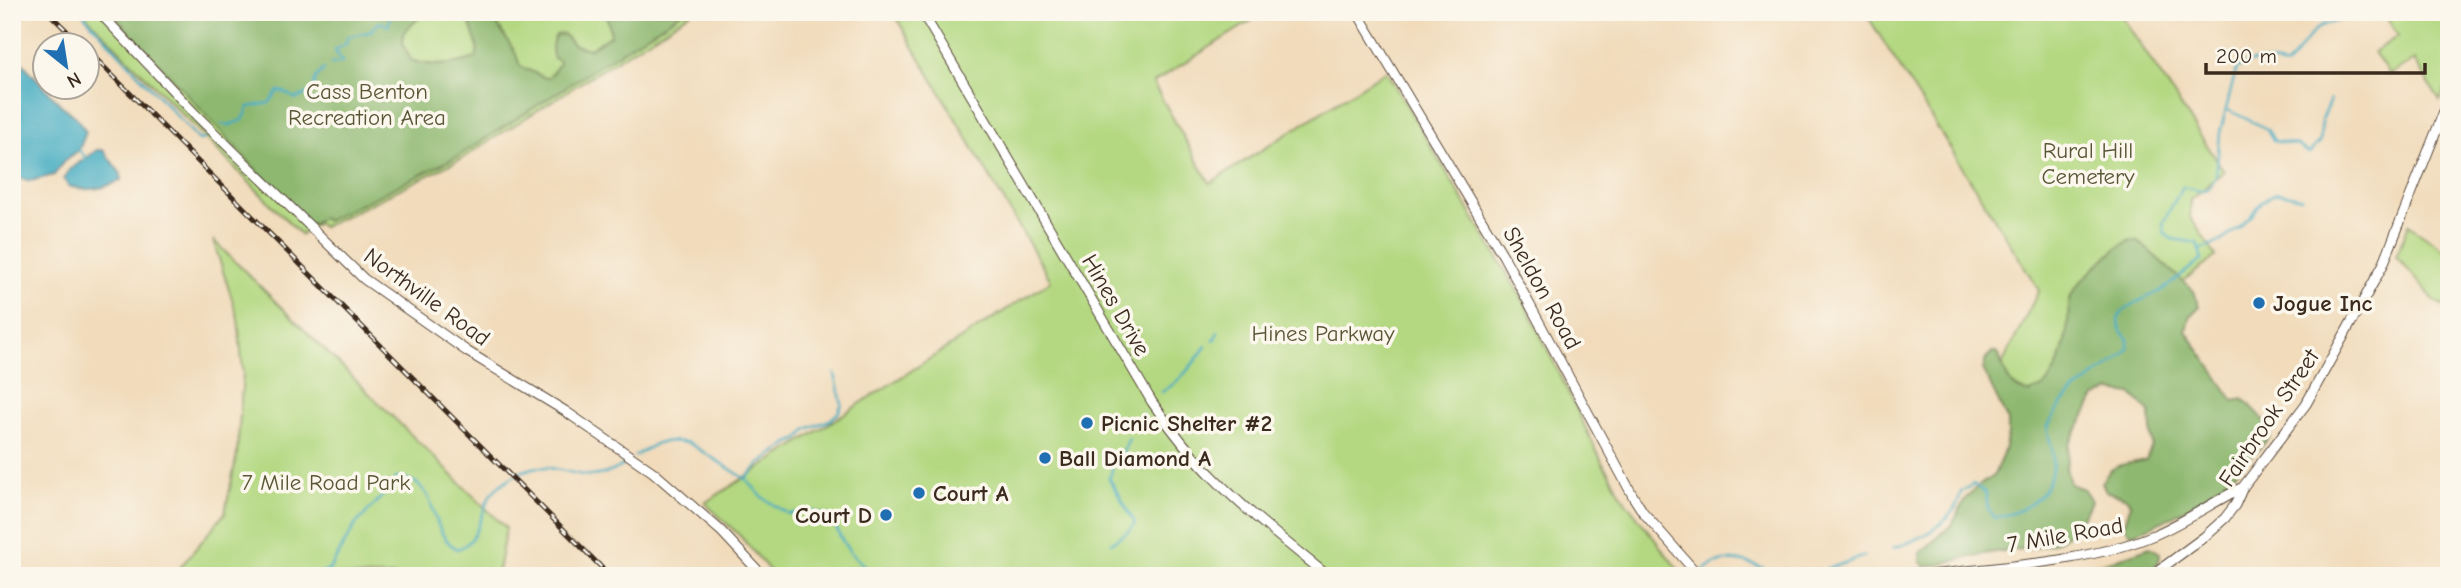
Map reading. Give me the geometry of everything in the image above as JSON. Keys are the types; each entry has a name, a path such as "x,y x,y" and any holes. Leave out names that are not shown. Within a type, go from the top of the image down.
{"street":[{"name":"Northville Road","path":"99,12 196,115 364,279 468,352 565,411 648,468 721,531 763,576"},
{"name":"Hines Drive","path":"922,12 1152,402 1213,477 1248,510 1328,576"},
{"name":"Sheldon Road","path":"1357,12 1504,257 1627,487 1643,512 1698,574"},
{"name":"Fairbrook Street","path":"2151,576 2215,528 2232,510 2243,487 2306,404 2368,295 2400,224 2449,99"},
{"name":"7 Mile Road","path":"1922,576 2043,561 2119,547 2154,535 2243,487"}],"green space":[{"name":"Cass Benton Recreation Area","path":"82,12 692,12 461,159 323,227 317,223 301,235"},
{"name":"Cass Benton Recreation Area","path":"111,12 201,12 205,15 208,12 429,12 403,33 403,45 411,60 436,65 476,58 477,46 470,24 470,12 489,12 515,52 520,66 545,78 549,77 559,64 552,49 556,35 563,34 574,45 589,49 611,35 606,12 683,12 457,157 326,221 322,218 308,226"},
{"name":"Hines Parkway","path":"893,12 1265,12 1153,83 1210,183 1386,71 1526,305 1602,462 1626,502 1683,576 774,576 741,537 705,503 1051,281"},
{"name":"Rural Hill Cemetery","path":"1865,12 2119,12 2224,171 2191,200 2190,217 2216,256 2158,301 2035,427 1999,371 2039,290"},
{"path":"2383,12 2449,12 2449,78 2440,101 2414,60 2389,75 2374,52 2398,36"},
{"path":"2409,225 2449,253 2449,309 2436,302 2396,256"},
{"name":"7 Mile Road Park","path":"213,240 506,528 497,576 173,576 225,513 237,454 243,374 238,318"},
{"path":"2131,240 2138,241 2194,291 2199,307 2189,317 2186,331 2234,401 2243,399 2264,420 2270,437 2241,467 2207,494 2171,517 2132,534 2124,526 2131,504 2127,498 2106,491 2102,482 2116,467 2146,460 2152,446 2150,412 2131,394 2110,391 2095,397 2069,445 2066,468 2070,484 2084,489 2091,501 2070,532 2046,545 1983,554 1925,567 1920,561 1920,553 1952,525 1973,490 1994,475 2003,454 2008,421 1983,370 1986,359 1992,352 1996,352 2010,382 2021,390 2029,393 2044,386 2053,374 2062,353 2072,294 2099,264"},
{"path":"2150,547 2160,553 2159,561 2141,576 2001,576 2073,570 2118,559"}],"water":[{"path":"12,52 32,74 32,102 58,102 76,117 86,132 79,150 64,161 54,175 30,181 12,177"},
{"path":"97,150 103,150 121,174 121,180 95,189 68,186 64,178 69,170"}],"waterway":[{"path":"81,12 199,140 204,139"},
{"path":"331,64 342,62 335,50 346,44 347,37 369,32 380,22 388,26 389,12"},
{"path":"1893,548 1925,535 1944,521 1958,503 1961,492 1973,484 1986,493 1988,509 1994,518 2018,511 2044,490 2049,480 2053,454 2048,427 2069,396 2128,349 2128,339 2120,329 2118,321 2121,314 2135,303 2162,290 2202,260 2197,243 2172,239 2165,234 2163,223 2182,187 2201,191 2210,188 2216,176 2220,133 2236,70 2248,63 2259,61 2285,66 2318,28 2351,18 2360,12"},
{"path":"222,124 229,125 243,120 249,107 269,103 278,91 296,99 313,91 316,78 324,69"},
{"path":"2226,109 2267,129 2274,141 2297,145 2309,153 2320,142 2322,118 2330,100"},
{"path":"79,150 86,158"},
{"path":"2201,249 2221,241 2234,231 2271,195 2302,198"},
{"path":"1214,340 1218,332"},
{"path":"1162,392 1181,377 1206,346"},
{"path":"746,479 760,463 799,439 807,429 830,420 838,413 842,404 835,374"},
{"path":"1134,422 1142,414"},
{"path":"1111,543 1129,531 1135,523 1109,478 1112,462 1121,457 1129,438"},
{"path":"635,456 657,443 689,443 746,479 762,497 788,514 811,511 832,517 849,551 876,576"},
{"path":"328,576 356,524 399,477 413,481 423,489 441,531 447,541 457,549 470,541 493,492 519,473 547,467 598,475 613,471 630,460"},
{"path":"1808,576 1865,556"},
{"path":"1699,574 1719,562 1739,561 1780,576"},
{"path":"314,576 329,570"},
{"path":"476,576 480,574"}],"railway":[{"path":"48,12 68,32"},
{"path":"102,65 610,576"}],"place":[{"name":"Jogue Inc","path":"2259,303"},
{"name":"Picnic Shelter #2","path":"1087,423"},
{"name":"Ball Diamond A","path":"1045,458"},
{"name":"Court A","path":"919,493"},
{"name":"Court D","path":"886,515"}]}
